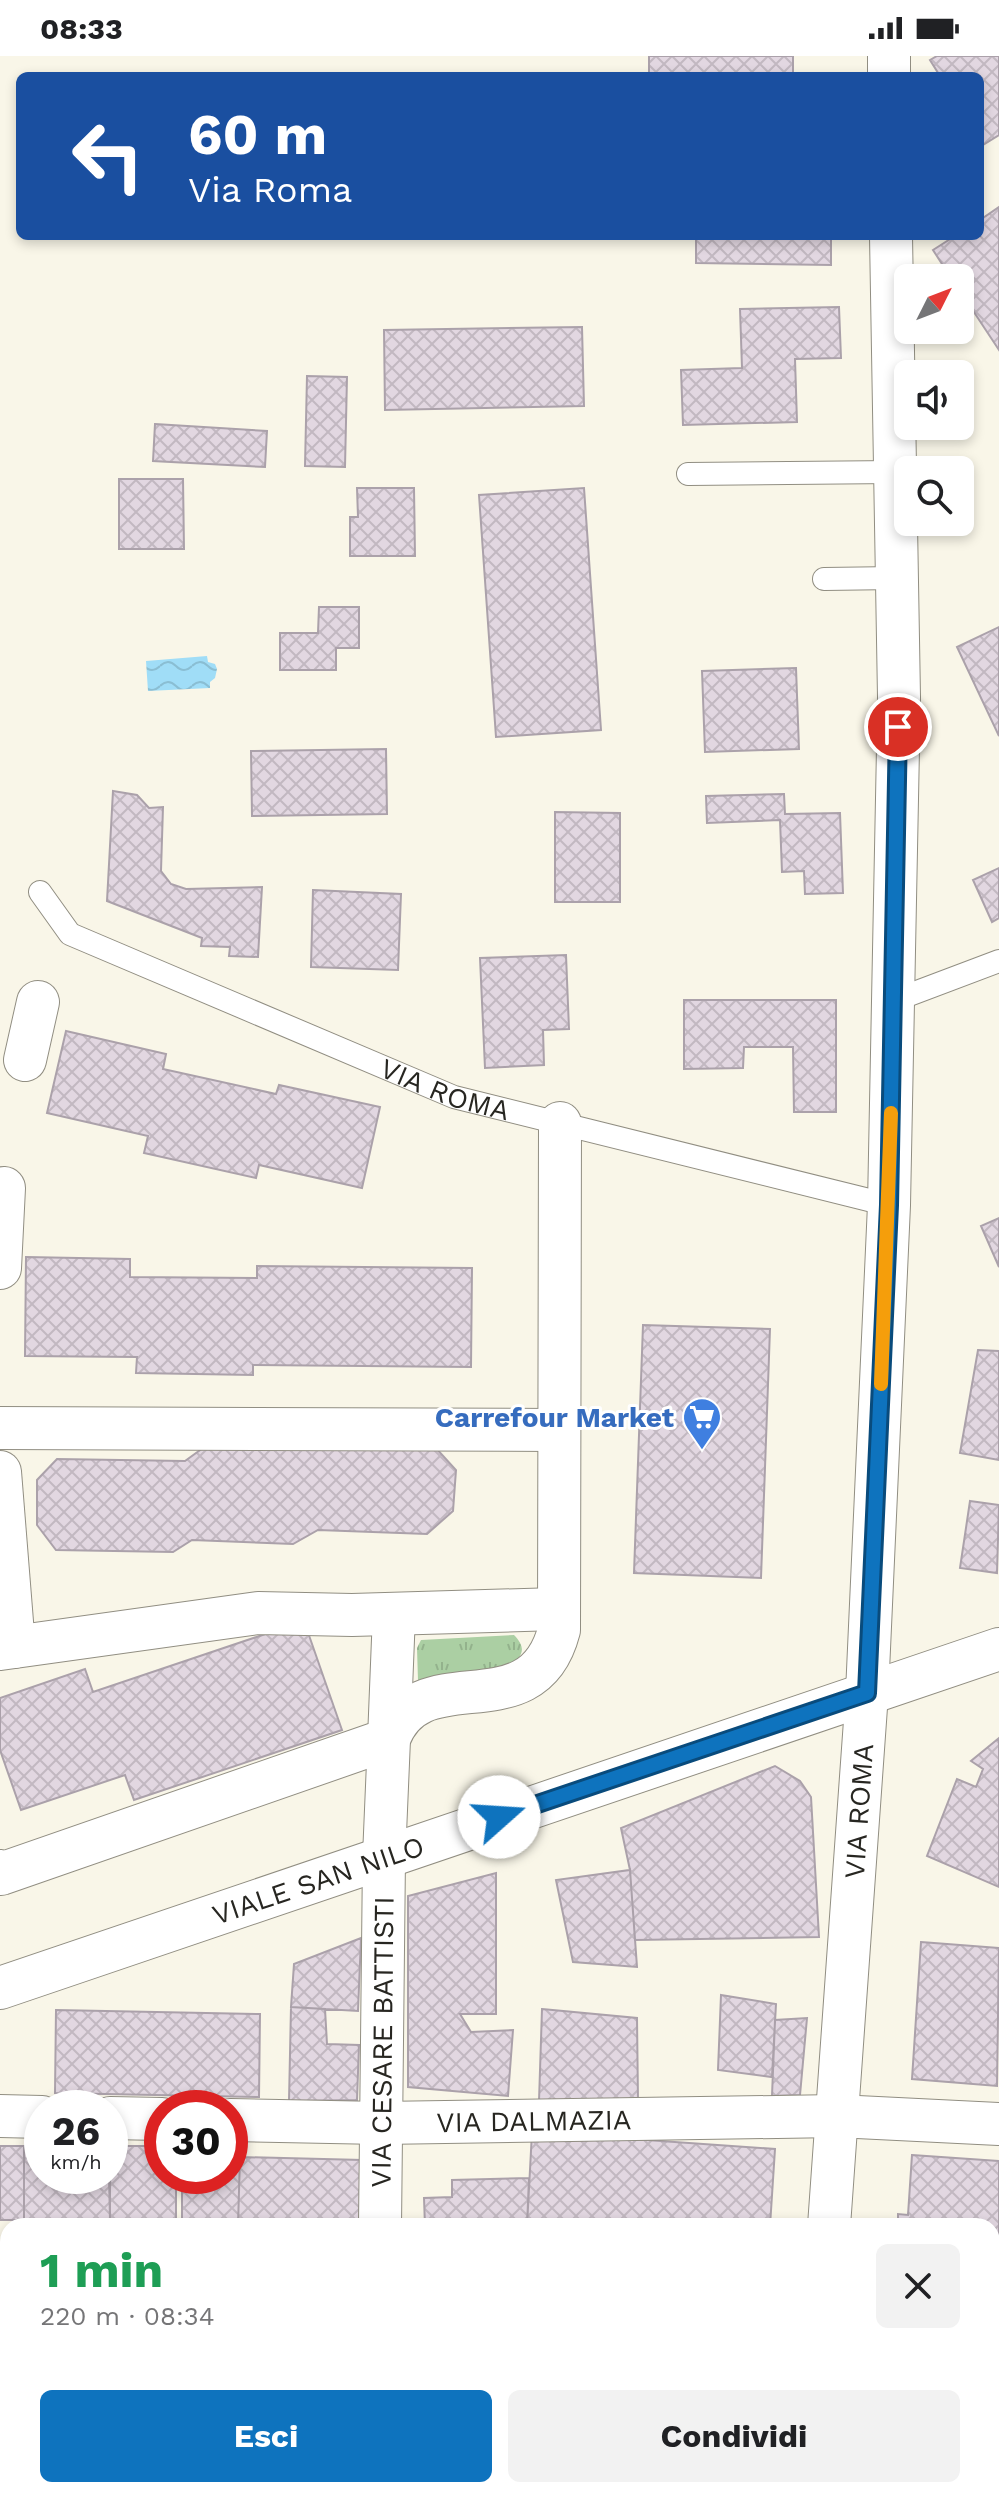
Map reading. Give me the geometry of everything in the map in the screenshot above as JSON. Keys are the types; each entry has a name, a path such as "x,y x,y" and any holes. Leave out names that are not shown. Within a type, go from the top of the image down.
{"street":[{"name":"VIA ROMA","path":"891,240 895,456"},
{"name":"VIA ROMA","path":"830,2218 867,1693 889,1205 899,697 896,536"},
{"path":"25,1060 38,1002"},
{"path":"0,1871 1,1874 389,1739 403,1713 415,1705 445,1696 506,1687 526,1680 543,1668 554,1650 559,1630 560,1123"},
{"path":"0,1268 4,1188"},
{"path":"0,1428 558,1430"},
{"path":"0,1473 7,1648 258,1613 394,1614 557,1609"},
{"name":"VIA CESARE BATTISTI","path":"380,2218 384,1857 394,1614"},
{"name":"VIALE SAN NILO","path":"0,1988 999,1649"},
{"path":"0,2116 24,2117"},
{"name":"VIA DALMAZIA","path":"248,2120 381,2123 837,2116 999,2124"}],"lane":[{"path":"688,474 894,472"},
{"path":"824,579 896,578"},
{"name":"VIA ROMA","path":"40,892 70,934 454,1097 889,1205"},
{"path":"893,1001 999,961"}],"green space":[{"path":"514,1635 522,1648 518,1658 506,1666 467,1676 418,1681 417,1648 421,1640"}],"water":[{"path":"207,656 208,662 215,664 217,669 210,688 148,691 146,661"}],"building":[{"path":"649,56 793,56 793,72 649,72"},
{"path":"937,56 999,56 999,135 984,144 984,72 938,72 930,60"},
{"path":"999,207 999,350 974,312 974,264 942,264 933,250 949,240 984,240 984,217"},
{"path":"696,240 831,240 831,265 696,263"},
{"path":"839,307 841,358 795,359 797,422 683,425 681,370 742,368 740,309"},
{"path":"582,327 584,406 385,410 384,330"},
{"path":"307,376 347,377 345,467 305,466"},
{"path":"155,424 267,431 265,467 153,461"},
{"path":"119,479 183,479 184,549 119,549"},
{"path":"357,488 414,488 415,556 350,556 350,517 358,517"},
{"path":"584,488 601,730 496,737 479,495"},
{"path":"319,607 359,607 359,648 336,648 336,670 280,670 280,633 318,633"},
{"path":"999,627 999,736 957,647"},
{"path":"796,668 799,749 705,752 702,671"},
{"path":"386,749 387,814 252,816 251,751"},
{"path":"113,791 137,795 149,808 163,807 161,871 171,884 186,889 262,887 258,957 229,956 230,947 201,946 202,938 107,901"},
{"path":"784,794 785,814 840,813 843,893 805,894 804,871 782,872 780,820 707,823 706,796"},
{"path":"555,812 620,813 620,902 555,902"},
{"path":"999,868 999,918 992,922 973,880"},
{"path":"313,890 401,894 398,970 311,967"},
{"path":"566,955 569,1029 543,1030 544,1065 485,1068 480,958"},
{"path":"684,1000 836,1000 836,1112 794,1112 793,1047 744,1047 743,1068 684,1069"},
{"path":"66,1031 166,1054 163,1069 276,1094 279,1085 380,1107 362,1188 259,1165 256,1178 144,1153 148,1136 47,1113"},
{"path":"999,1218 999,1267 981,1226"},
{"path":"26,1257 130,1259 130,1277 257,1278 257,1266 472,1268 471,1367 253,1365 253,1375 136,1373 137,1357 25,1356"},
{"name":"Carrefour Market","path":"643,1325 770,1329 761,1578 634,1573"},
{"path":"978,1350 999,1351 999,1460 960,1453"},
{"path":"434,1446 456,1470 453,1511 427,1534 318,1530 293,1544 192,1540 173,1552 56,1550 37,1525 37,1480 57,1459 185,1461 203,1448"},
{"path":"970,1501 999,1505 997,1573 960,1568"},
{"path":"304,1621 342,1730 134,1800 125,1775 21,1810 0,1750 0,1698 85,1669 93,1692"},
{"path":"999,1738 999,1887 927,1856 957,1779 976,1787 983,1769 971,1761"},
{"path":"775,1766 800,1781 811,1797 819,1937 635,1940 630,1870 621,1828"},
{"path":"630,1870 637,1967 573,1962 556,1880"},
{"path":"496,1873 496,2014 460,2014 471,2032 513,2030 508,2096 408,2087 408,1896"},
{"path":"361,1938 358,2011 291,2007 294,1964"},
{"path":"921,1942 999,1948 997,2086 912,2079"},
{"path":"721,1995 776,2004 772,2077 718,2070"},
{"path":"291,2007 325,2009 327,2044 359,2045 357,2100 289,2101"},
{"path":"542,2009 637,2018 638,2101 539,2101"},
{"path":"56,2010 260,2014 259,2097 248,2097 248,2090 144,2090 144,2095 128,2094 128,2090 55,2090"},
{"path":"807,2018 800,2095 772,2096 775,2020"},
{"path":"532,2132 775,2149 771,2218 527,2218"},
{"path":"0,2146 24,2146 24,2218 0,2218"},
{"path":"128,2146 144,2146 144,2194 176,2194 176,2218 110,2218 110,2194 128,2194"},
{"path":"912,2155 999,2161 999,2218 898,2218 898,2214 908,2215"},
{"path":"248,2157 362,2160 359,2218 238,2218 239,2194 248,2194"},
{"path":"529,2178 527,2218 425,2218 424,2198 452,2197 452,2180"},
{"path":"24,2194 109,2194 110,2218 24,2218"},
{"path":"182,2194 239,2194 238,2218 182,2218"}],"slow traffic":[{"path":"881,1384 891,1113"}],"place":[{"name":"Carrefour Market","path":"702,1451"}],"route":[{"path":"499,1817 867,1693 889,1205 898,727"}]}
